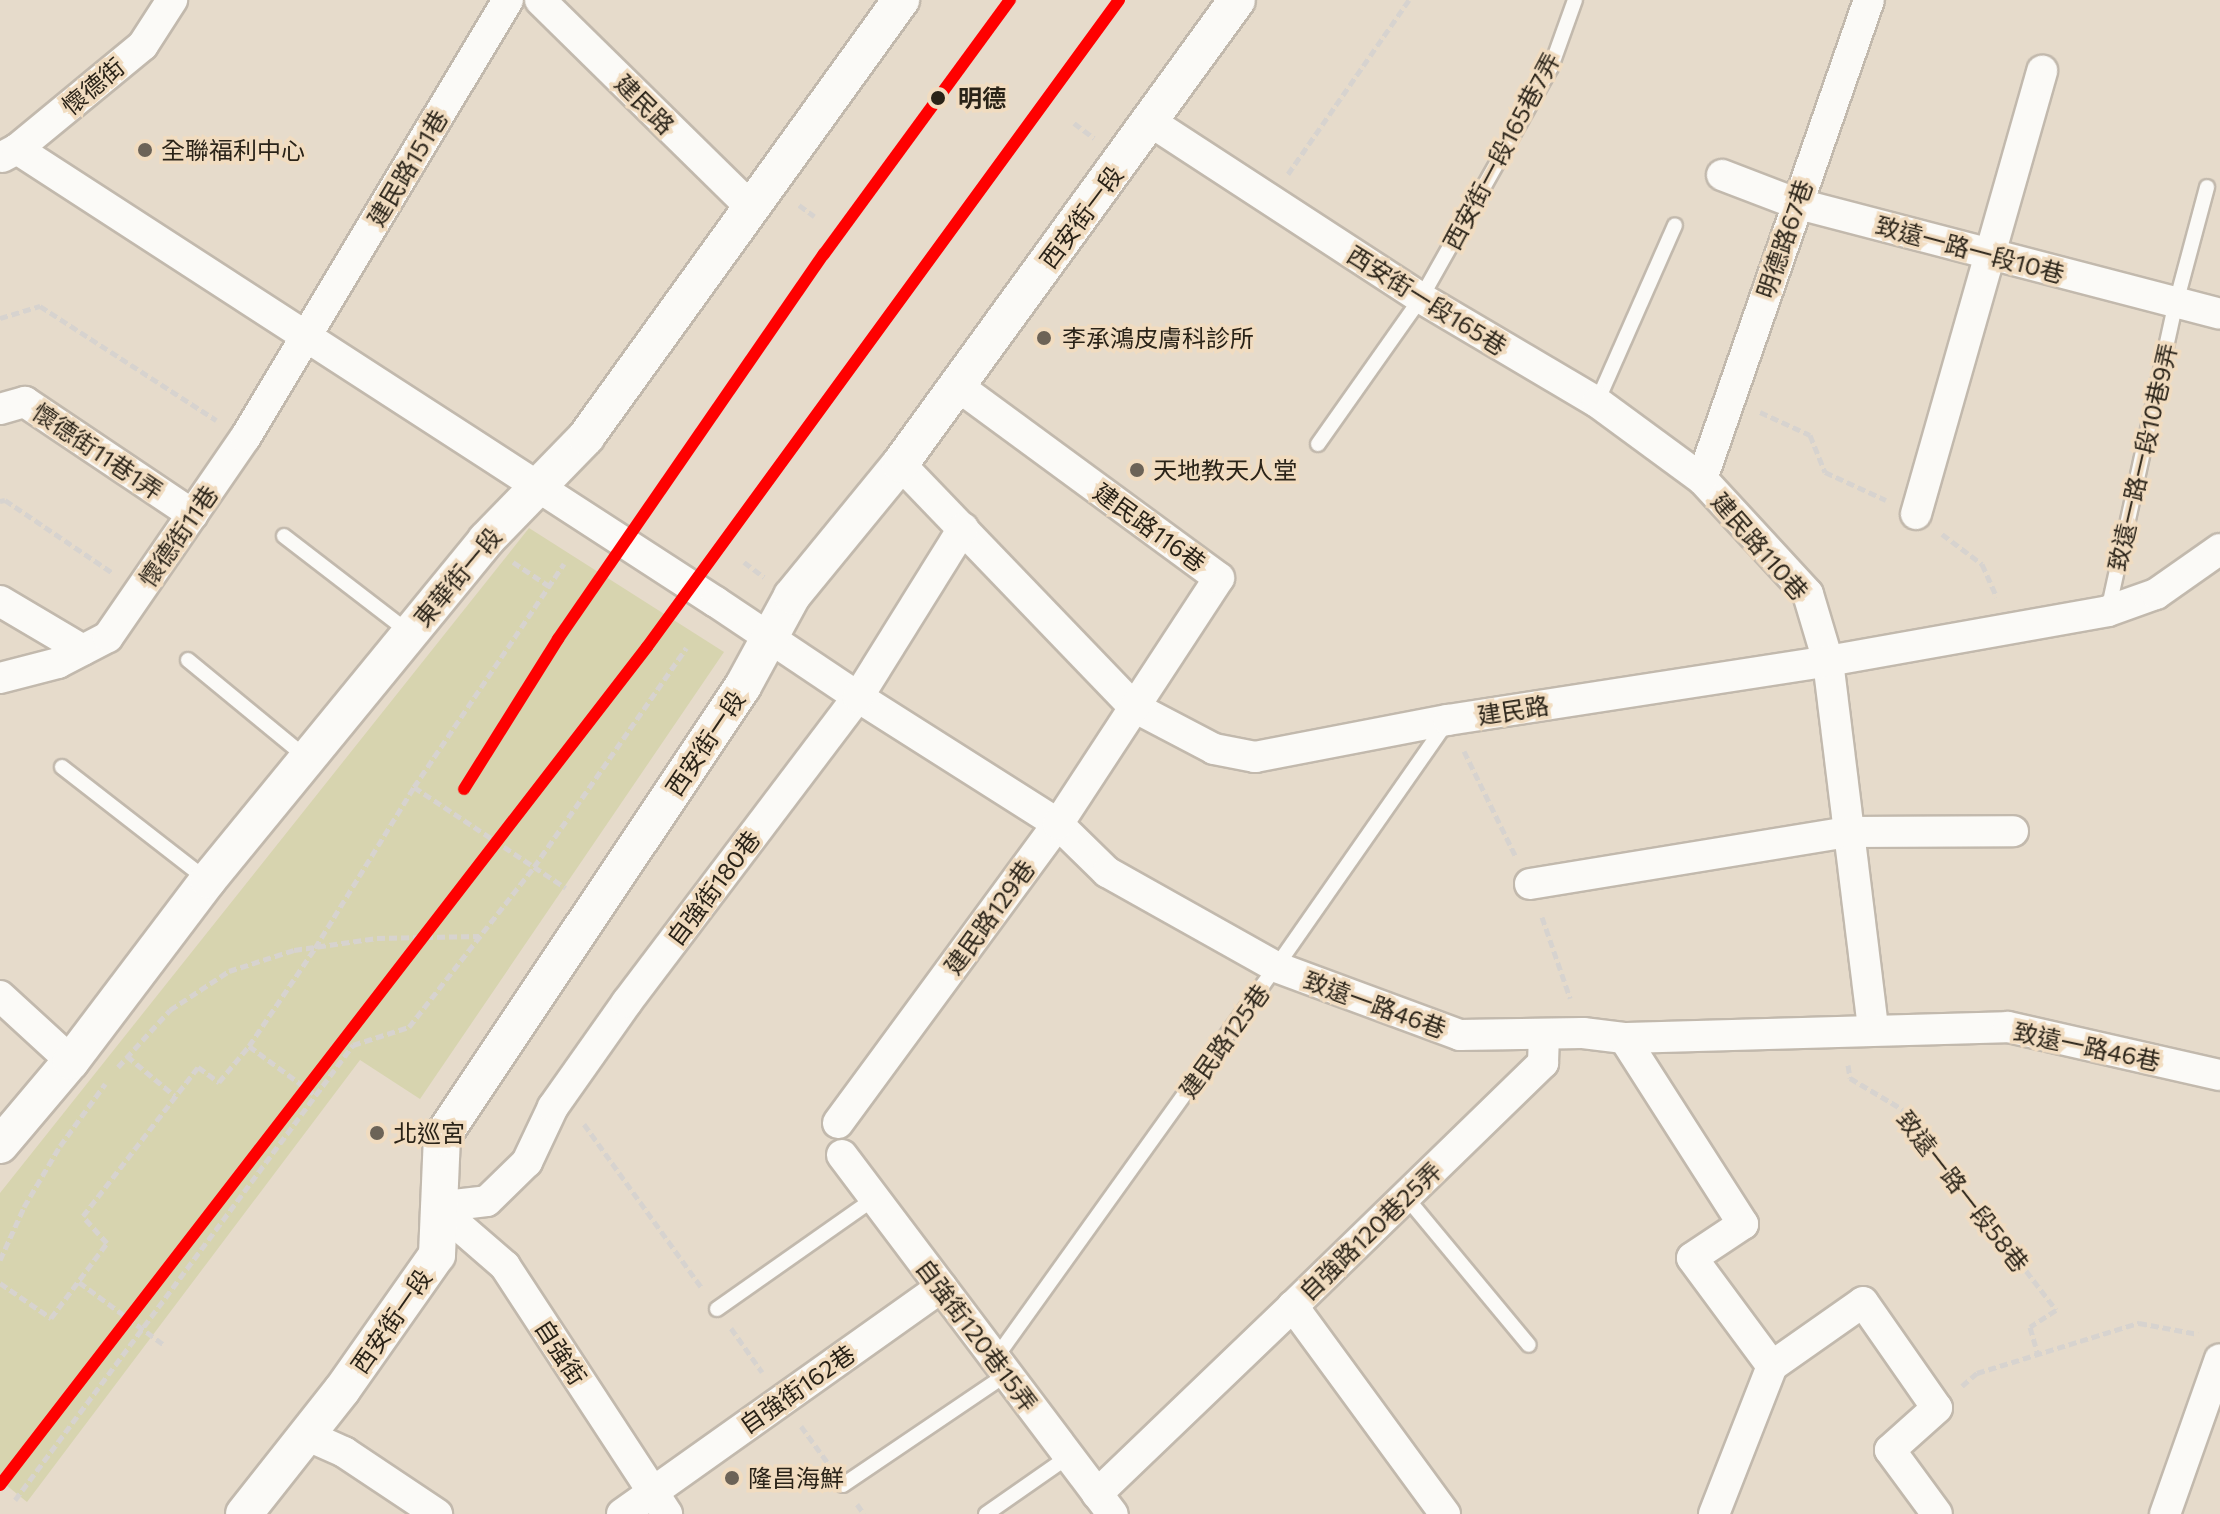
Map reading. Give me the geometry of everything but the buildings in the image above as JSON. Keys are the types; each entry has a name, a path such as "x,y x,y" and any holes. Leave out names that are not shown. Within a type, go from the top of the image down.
{"street":[{"name":"懷德街","path":"8,154 143,45 172,0"},
{"name":"建民路151巷","path":"306,335 508,0"},
{"name":"建民路","path":"540,0 751,207"},
{"name":"東華街一段","path":"0,1145 71,1061 208,880 486,540 586,437 901,0"},
{"name":"西安街一段","path":"244,1514 306,1435 437,1255 442,1137 743,686 792,596 900,464 1237,0"},
{"name":"明德路67巷","path":"1702,479 1795,203 1869,0"},
{"path":"1916,514 1987,253 2042,71"},
{"name":"西安街一段165巷","path":"1151,122 1421,298 1597,402 1702,479"},
{"name":"致遠一路46巷","path":"8,154 306,335 858,697 1058,824 1107,872 1276,967 1460,1035 1544,1034 1624,1038 1840,1029 2008,1027 2220,1075"},
{"name":"致遠一路一段10巷","path":"1722,175 1795,203 2220,314"},
{"name":"懷德街11巷","path":"0,678 58,663 108,637 245,438 306,335"},
{"name":"建民路116巷","path":"956,385 1219,578 1134,707"},
{"name":"懷德街11巷1弄","path":"0,409 25,402 193,515"},
{"name":"建民路","path":"900,464 1134,707 1214,749 1255,757 1448,720 1828,661 2108,611 2156,594 2220,549"},
{"name":"建民路110巷","path":"1702,479 1808,594 1828,661 1873,1029"},
{"name":"自強街180巷","path":"437,1207 487,1201 527,1162 553,1107 619,1013 858,697 963,528"},
{"path":"0,601 83,650"},
{"name":"建民路129巷","path":"838,1123 1058,824 1134,707"},
{"path":"1530,884 1848,832 2013,831"},
{"path":"0,996 71,1061"},
{"name":"自強路120巷25弄","path":"1445,1514 1293,1306 1543,1063 1544,1034"},
{"path":"1624,1038 1743,1224 1692,1258 1772,1366"},
{"name":"自強街120巷15弄","path":"842,1155 1105,1504"},
{"name":"自強街","path":"437,1207 505,1266 660,1503"},
{"name":"自強街162巷","path":"622,1514 660,1503 942,1287"},
{"path":"1714,1514 1772,1366 1863,1302 1937,1408 1890,1450 1937,1514"},
{"path":"1105,1504 1293,1306"},
{"path":"2165,1514 2213,1347"},
{"path":"306,1435 344,1452 437,1514"}],"lane":[{"name":"西安街一段165巷7弄","path":"1318,444 1421,298 1551,67 1575,0"},
{"name":"致遠一路一段10巷9弄","path":"2108,611 2176,303 2207,187"},
{"path":"1597,402 1675,225"},
{"path":"284,536 411,633"},
{"path":"188,660 308,759"},
{"name":"建民路125巷","path":"1001,1366 1448,720"},
{"path":"62,767 208,880"},
{"path":"1406,1197 1529,1345"},
{"path":"717,1309 875,1198"},
{"path":"843,1485 1001,1366"},
{"path":"986,1514 1069,1456"}],"path":[{"path":"1269,201 1409,0"},
{"path":"0,318 40,306 245,438"},
{"path":"0,501 5,500 140,591"},
{"path":"505,556 549,586"},
{"path":"0,1283 51,1318 107,1243 83,1216 198,1067 219,1082 249,1046 315,948 414,787 564,564"},
{"path":"15,1500 353,1045 409,1027 534,867 686,648"},
{"path":"414,787 595,907"},
{"path":"115,1069 170,1010 229,971 294,950 377,938 480,936"},
{"name":"致遠一路一段58巷","path":"1840,1029 1850,1078 1902,1109 2056,1310 2030,1327 2038,1355"},
{"path":"249,1046 314,1094"},
{"path":"127,1056 175,1096"},
{"path":"0,1260 60,1146 106,1082"},
{"path":"79,1282 164,1345"},
{"path":"1937,1408 1977,1373 2139,1323 2213,1347"}],"shaded area":[{"path":"529,528 724,652 420,1099 360,1060 27,1502 0,1480 0,1193"}],"transit line":[{"path":"464,789 558,639 824,254 1010,0"},
{"path":"0,1485 647,647 1119,0"}],"place":[{"name":"明德","path":"938,98"},
{"name":"全聯福利中心","path":"145,150"},
{"name":"李承鴻皮膚科診所","path":"1044,338"},
{"name":"天地教天人堂","path":"1137,470"},
{"name":"北巡宮","path":"377,1133"},
{"name":"隆昌海鮮","path":"732,1478"}]}
